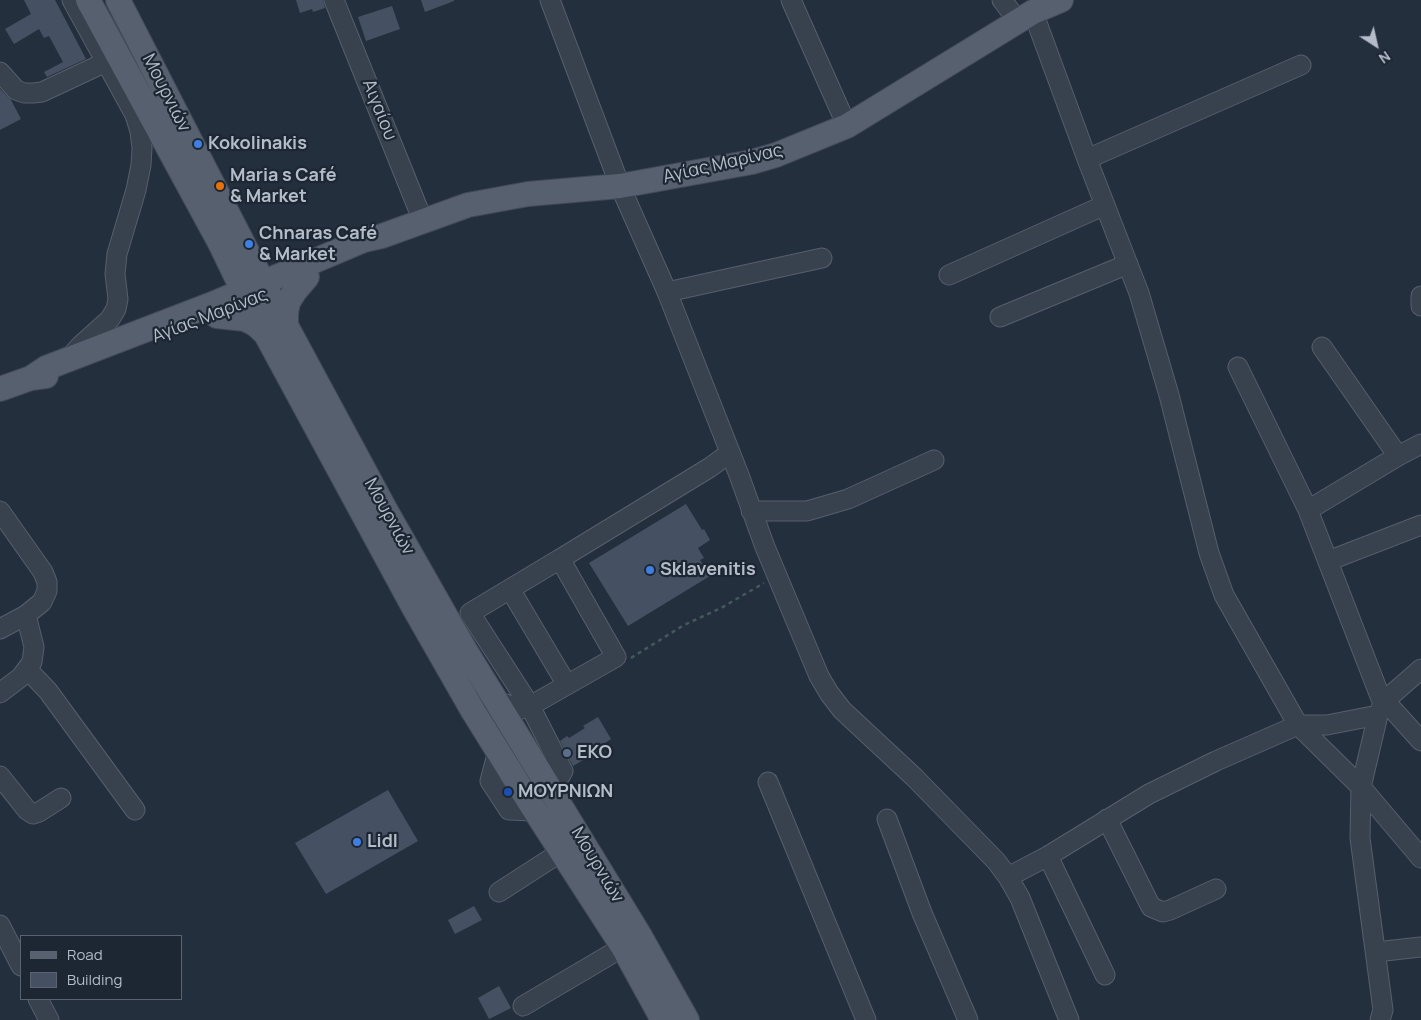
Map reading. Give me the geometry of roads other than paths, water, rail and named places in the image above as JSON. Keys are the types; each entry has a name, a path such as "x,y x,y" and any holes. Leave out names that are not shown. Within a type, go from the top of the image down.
{"main road":[{"path":"88,0 237,254 274,267 304,272 288,302 286,313 277,331 245,319 214,311 227,285 237,254"},
{"name":"Μουρνιών","path":"118,0 237,254 277,331 386,511 496,701 640,936 687,1020"},
{"name":"Αγίας Μαρίνας","path":"0,389 31,378 49,375 214,311 304,272 364,240 382,236 468,205 528,194 620,186 752,162 776,155 846,126 1025,16 1061,0"},
{"name":"Αγίας Μαρίνας","path":"31,378 46,368 69,358 214,311"},
{"name":"Μουρνιών","path":"277,331 413,606 534,811 623,947 663,1020"}],"street":[{"path":"69,358 110,319 116,308 118,299 115,274 117,254 141,165 142,148 135,114 72,0"},
{"name":"Αιγαίου","path":"334,0 423,221"},
{"path":"550,0 620,186 667,292 751,511 819,676 842,710 921,784 996,861 1008,877 1020,898 1069,1020"},
{"path":"791,0 846,126"},
{"path":"1002,0 1025,16 1087,159 1128,264 1139,294 1169,395 1209,553 1224,595 1298,725 1361,787 1421,858"},
{"path":"0,72 16,90 33,93 42,92 106,62"},
{"path":"1087,159 1301,65"},
{"path":"949,275 1105,205"},
{"path":"667,292 822,258"},
{"path":"1000,317 1128,264"},
{"path":"1421,296 1421,306"},
{"path":"1322,347 1398,456"},
{"path":"1238,367 1308,510 1382,706 1421,741"},
{"path":"1308,510 1421,444"},
{"path":"552,791 563,771 530,706 470,613 730,454"},
{"path":"751,511 807,511 848,498 934,460"},
{"path":"0,511 44,572 47,582 47,592 42,602 26,615 0,629"},
{"path":"1328,561 1421,525"},
{"path":"496,701 522,709 616,657 560,559"},
{"path":"510,589 567,685"},
{"path":"0,694 21,677 32,662 34,647 26,615"},
{"path":"27,669 48,691 135,810"},
{"path":"1008,877 1048,856 1149,794 1216,761 1298,725 1327,725 1382,706 1421,670"},
{"path":"1380,1020 1383,1010 1360,838 1361,787 1382,706"},
{"path":"498,751 490,781 508,810 534,811"},
{"path":"0,776 27,810 33,814 61,798"},
{"path":"768,782 866,1020"},
{"path":"886,819 922,913 968,1020"},
{"path":"1107,819 1151,907 1163,912 1216,889"},
{"path":"499,892 561,852"},
{"path":"1048,856 1105,975"},
{"path":"0,925 20,964"},
{"path":"523,1006 623,947"},
{"path":"1376,952 1421,947"},
{"path":"39,1000 49,1020"}],"place":[{"name":"Kokolinakis","path":"198,144"},
{"name":"Maria s Café & Market","path":"220,186"},
{"name":"Chnaras Café & Market","path":"249,244"},
{"name":"Sklavenitis","path":"650,570"},
{"name":"EKO","path":"567,753"},
{"name":"ΜΟΥΡΝΙΩΝ","path":"508,792"},
{"name":"Lidl","path":"357,842"}]}
